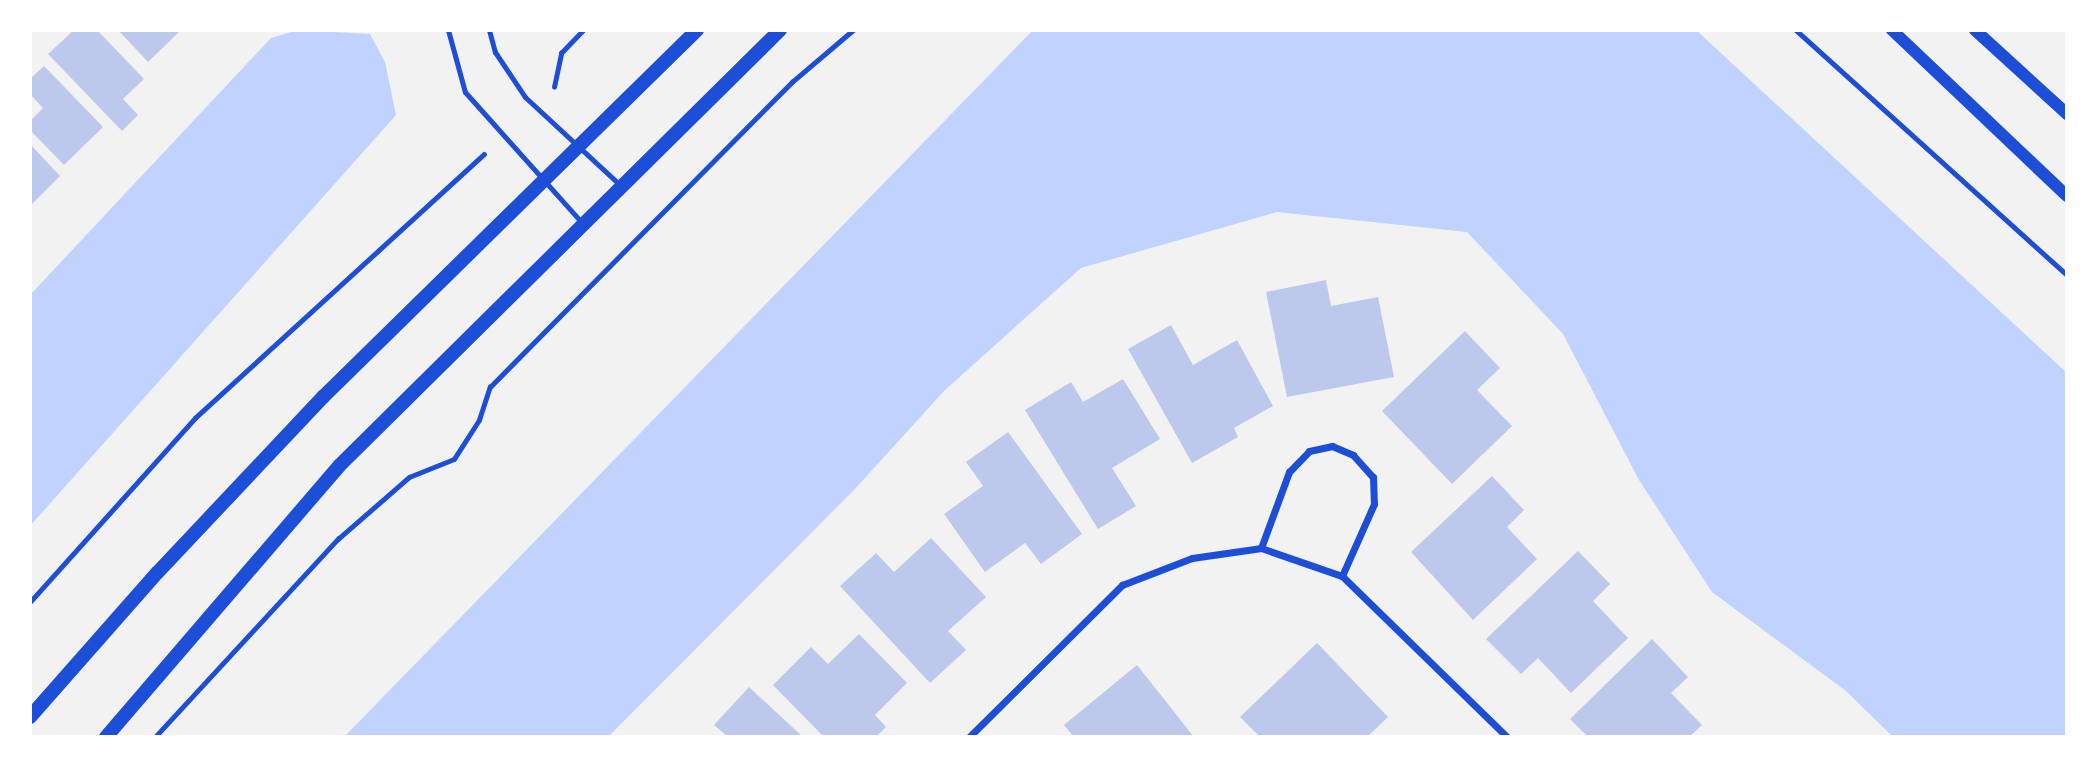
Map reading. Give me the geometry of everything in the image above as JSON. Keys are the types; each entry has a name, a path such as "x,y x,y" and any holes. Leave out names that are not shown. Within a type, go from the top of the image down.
{"main road":[{"path":"30,717 323,397 697,30"},
{"path":"106,737 339,466 780,30"}],"street":[{"path":"1892,30 2067,196"},
{"path":"1975,30 2067,114"},
{"path":"1261,548 1289,471 1309,451 1332,446 1353,454 1373,477 1374,503 1342,576"},
{"path":"968,737 1122,585 1192,558 1261,548 1342,576 1507,737"}],"lane":[{"path":"448,30 465,92 584,226"},
{"path":"489,30 495,51 525,97 623,187"}],"path":[{"path":"554,87 561,53 583,30"},
{"path":"155,737 338,539 409,477 454,458 480,420 490,387 792,82 853,30"},
{"path":"1796,30 2067,275"},
{"path":"30,602 195,418 484,154"}],"water":[{"path":"298,30 370,34 385,62 396,115 30,526 30,295 271,38"},
{"path":"1033,30 1696,30 2067,373 2067,737 1893,737 1846,691 1712,592 1639,480 1563,334 1467,232 1277,212 1081,268 944,391 854,490 608,737 344,737"}],"building":[{"path":"74,30 97,30 144,79 123,99 138,115 122,131 48,54"},
{"path":"118,30 181,30 148,62"},
{"path":"44,66 103,127 64,165 30,130 30,121 43,108 30,94 30,79"},
{"path":"30,144 60,176 30,206"},
{"path":"1326,280 1331,306 1378,297 1394,377 1287,397 1266,292"},
{"path":"1171,325 1193,365 1237,340 1273,406 1234,428 1238,437 1192,463 1128,349"},
{"path":"1465,331 1500,368 1477,390 1512,426 1452,484 1382,411"},
{"path":"1123,379 1160,439 1112,468 1136,506 1098,529 1025,410 1071,382 1083,402"},
{"path":"1008,432 1082,534 1041,564 1025,543 985,572 944,514 983,486 966,462"},
{"path":"1492,476 1524,510 1507,527 1537,559 1473,620 1411,552"},
{"path":"931,538 986,597 948,631 966,650 930,683 840,586 876,553 894,572"},
{"path":"1578,551 1610,584 1593,601 1628,638 1571,693 1538,658 1521,674 1486,639"},
{"path":"859,634 907,683 875,715 886,727 876,737 824,737 773,685 811,647 828,664"},
{"path":"1652,639 1688,677 1671,693 1702,725 1689,737 1588,737 1570,719"},
{"path":"1317,643 1388,717 1367,737 1260,737 1240,717"},
{"path":"1137,665 1194,737 1074,737 1064,725"},
{"path":"749,687 803,737 728,737 714,725"}]}
